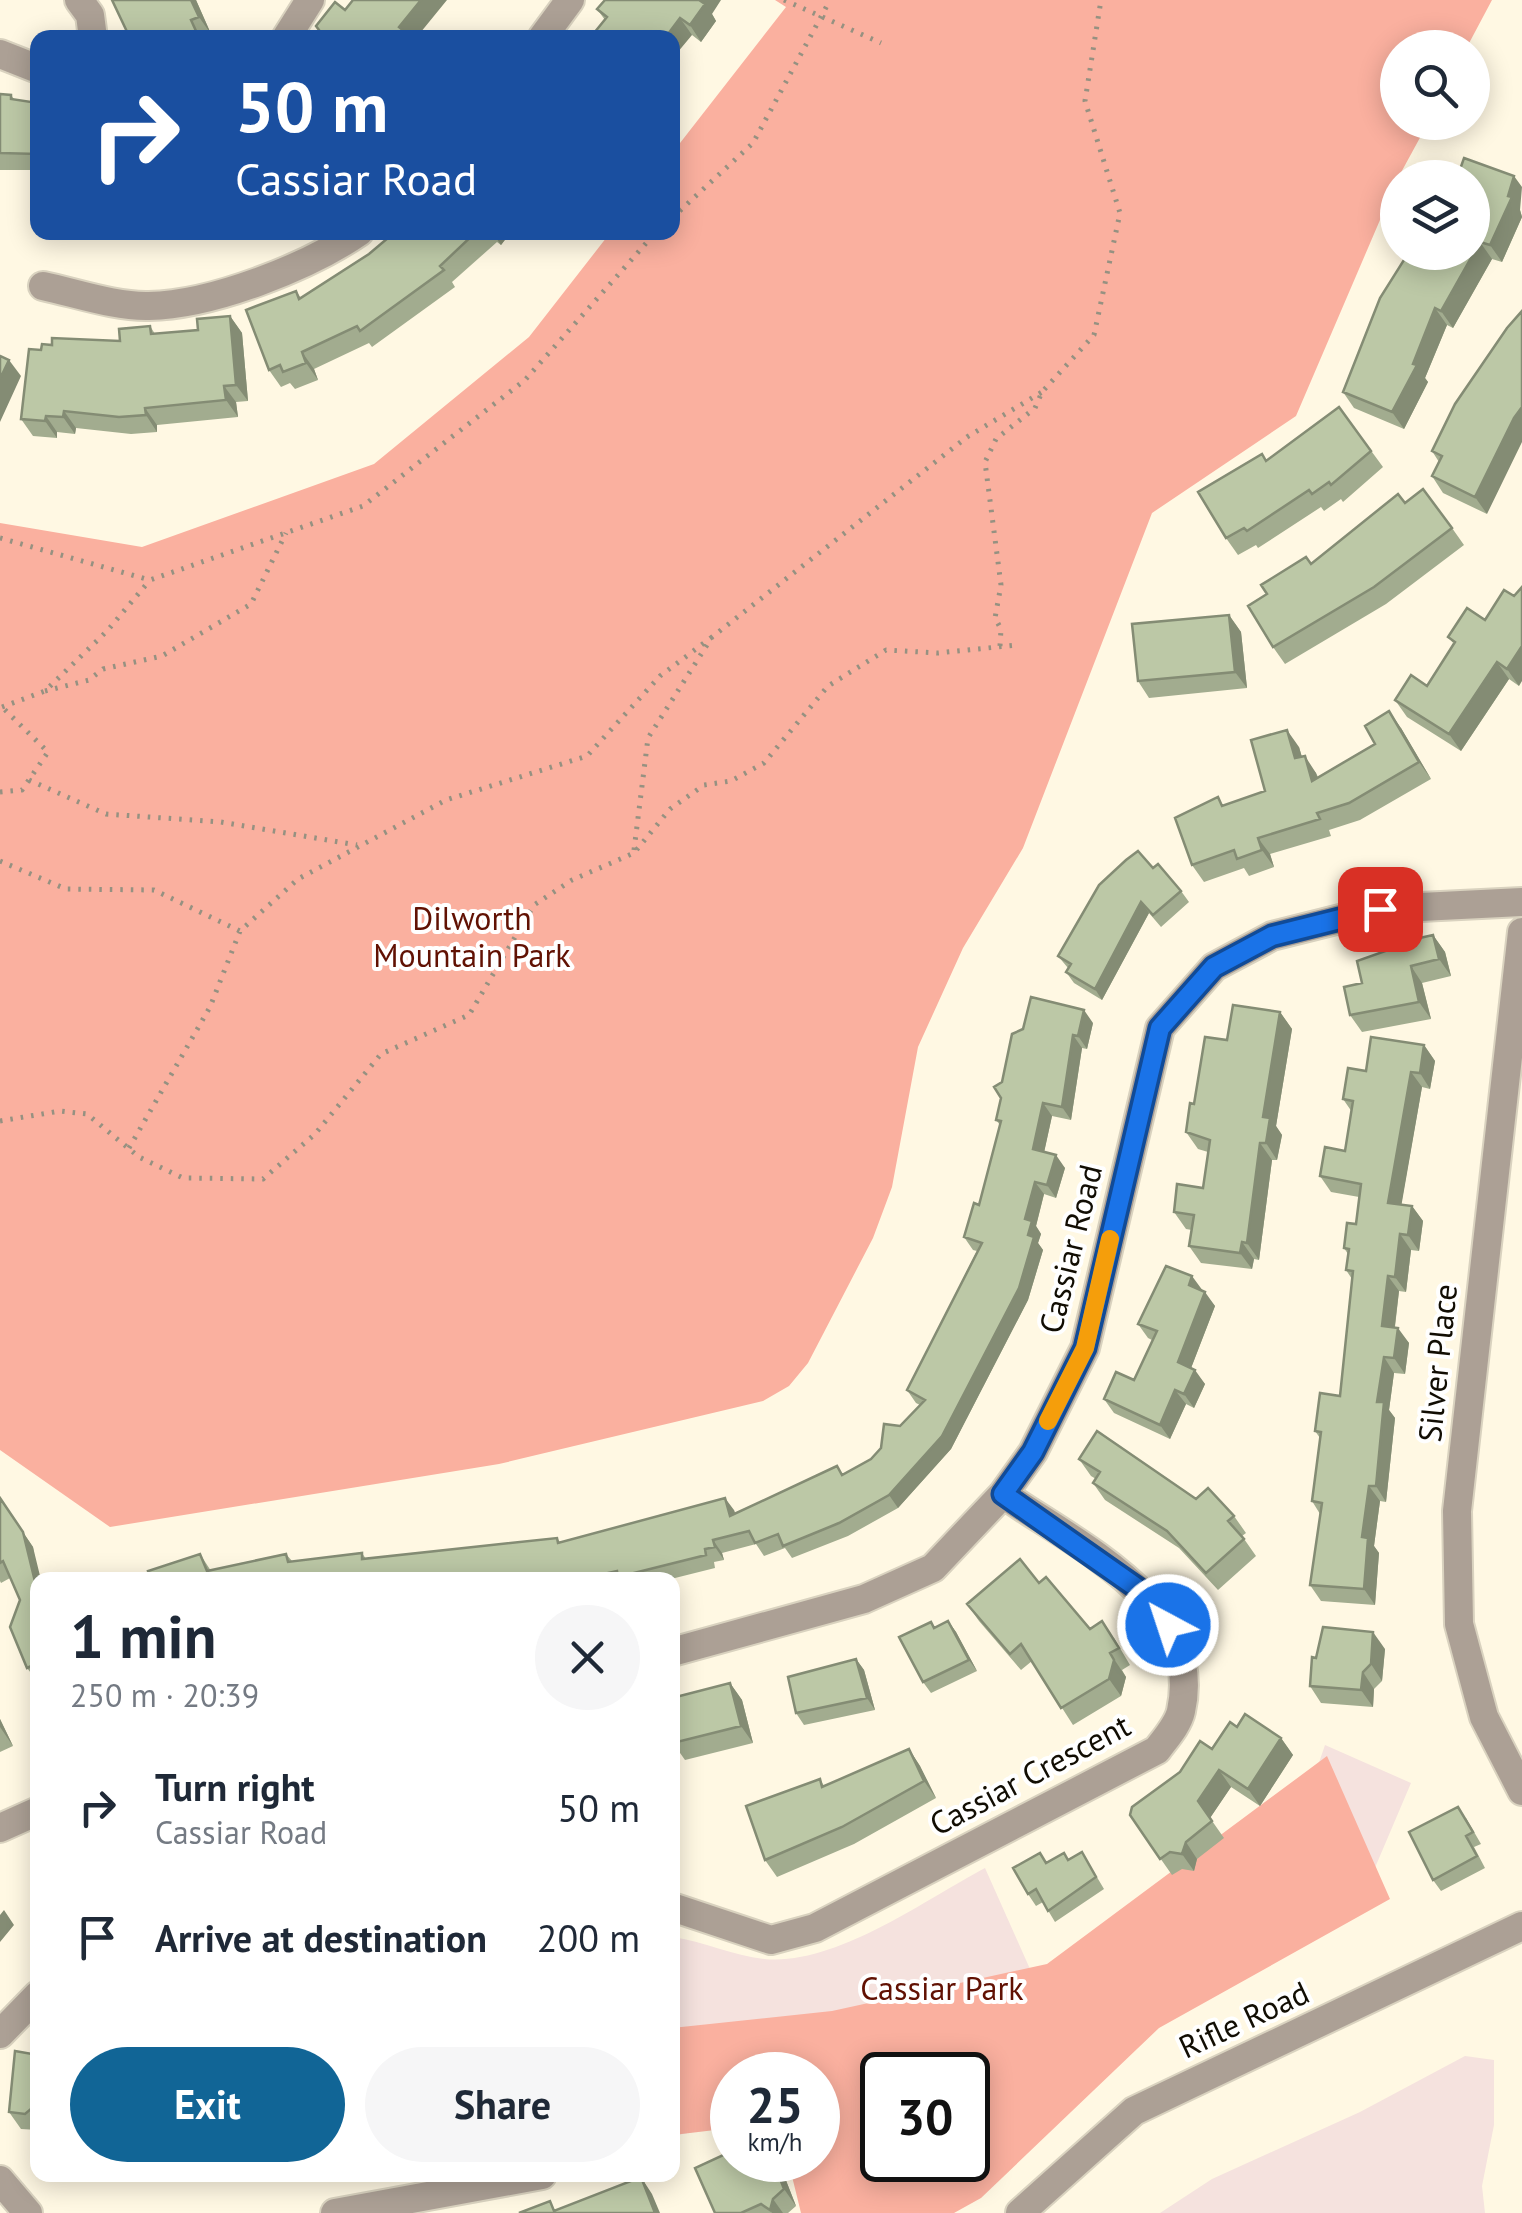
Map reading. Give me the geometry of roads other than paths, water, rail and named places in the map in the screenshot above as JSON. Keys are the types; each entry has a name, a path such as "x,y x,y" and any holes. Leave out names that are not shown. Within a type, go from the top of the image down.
{"street":[{"path":"79,0 90,14 92,30"},
{"path":"291,30 310,0"},
{"path":"548,30 570,0"},
{"path":"0,54 30,65"},
{"path":"43,286 148,306 213,294 323,256 347,240"},
{"name":"Cassiar Road","path":"680,1650 864,1599 933,1568 1003,1494 1033,1452 1085,1348 1160,1028 1214,967 1272,936 1380,909 1522,902"},
{"name":"Silver Place","path":"1522,932 1457,1511 1459,1624 1484,1717 1522,1791"},
{"name":"Cassiar Crescent","path":"680,1910 771,1940 815,1928 1157,1750 1181,1715 1184,1675 1168,1625 1140,1590 1003,1494"},
{"path":"0,1828 30,1815"},
{"name":"Rifle Road","path":"1020,2213 1134,2111 1522,1926"},
{"path":"0,2034 30,2003"},
{"path":"0,2180 28,2213"},
{"path":"335,2213 504,2182"}],"park label":[{"name":"Dilworth Mountain Park","path":"472,938"},
{"name":"Cassiar Park","path":"942,1989"}]}
